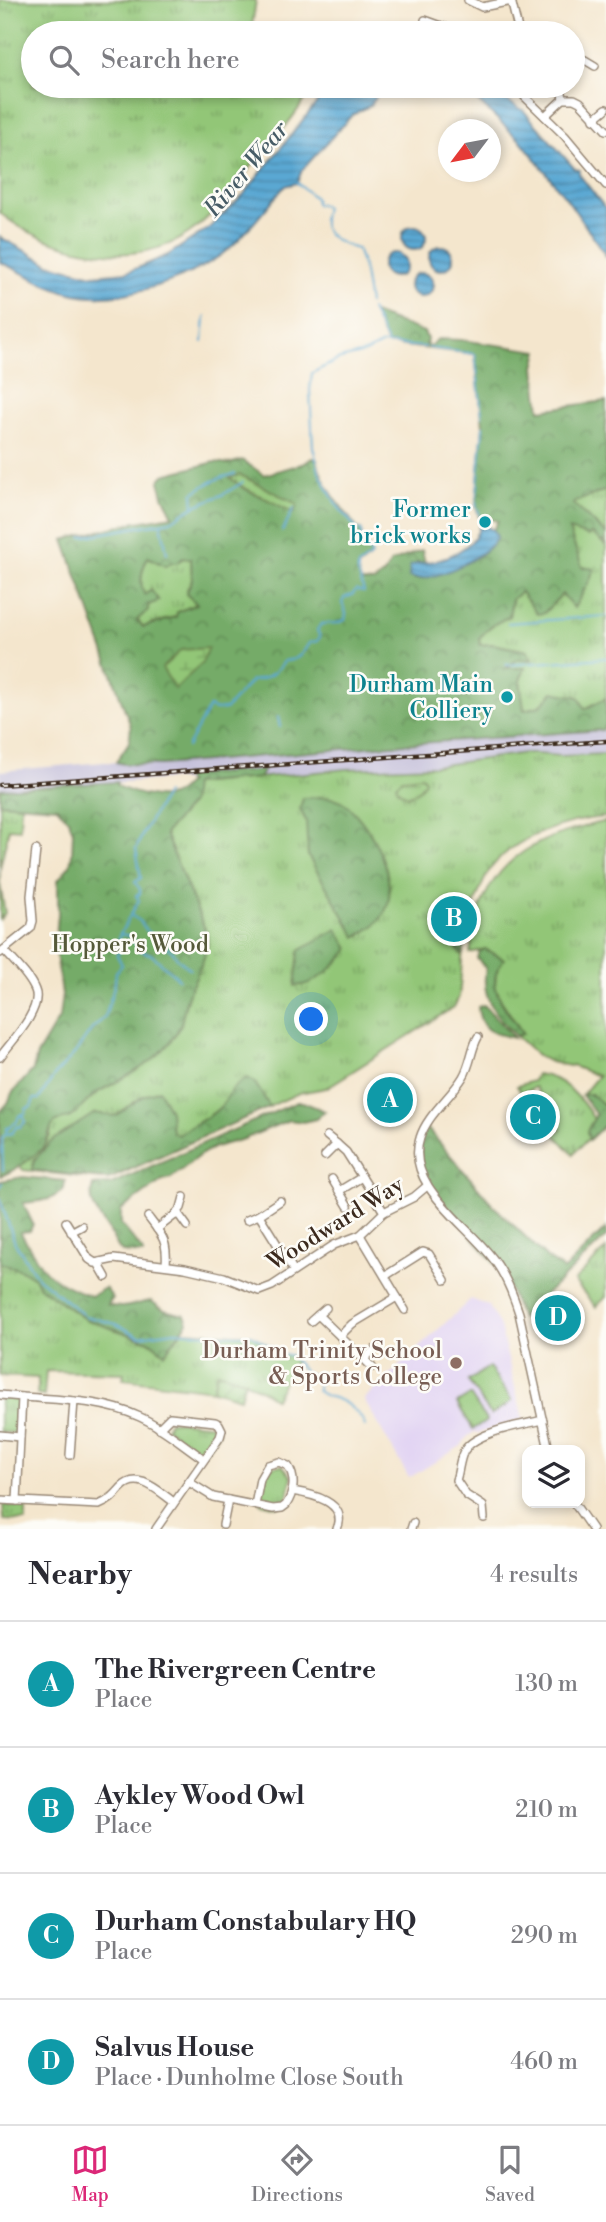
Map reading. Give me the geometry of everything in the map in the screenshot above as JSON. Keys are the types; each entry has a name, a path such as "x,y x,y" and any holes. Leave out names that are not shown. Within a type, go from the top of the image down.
{"street":[{"path":"468,0 482,7 512,1 516,21"},
{"path":"585,60 596,66"},
{"path":"526,98 574,146 606,185"},
{"path":"545,116 563,99 574,99 606,130"},
{"path":"594,119 606,109"},
{"path":"0,1057 31,1015 37,1000 30,981 2,952 27,932 33,921 31,896 36,850"},
{"path":"478,1037 462,1079 427,1123 420,1137 418,1165 427,1186 496,1262 513,1292 520,1313 548,1445"},
{"path":"327,1136 346,1152 384,1212"},
{"path":"325,1156 337,1144"},
{"path":"339,1191 362,1177"},
{"path":"332,1179 348,1206"},
{"name":"Woodward Way","path":"98,1263 114,1259 166,1265 224,1277 259,1291 272,1286 334,1245 360,1235 384,1212 414,1197 427,1186"},
{"path":"157,1229 175,1216 184,1197"},
{"path":"247,1220 280,1201"},
{"path":"175,1216 179,1215 187,1226"},
{"path":"259,1215 294,1271"},
{"path":"148,1217 164,1238 166,1265"},
{"path":"66,1223 89,1259 98,1263 106,1277"},
{"path":"71,1232 82,1226"},
{"path":"360,1235 405,1310"},
{"path":"385,1276 423,1252 429,1254 445,1280"},
{"path":"439,1271 449,1265"},
{"path":"340,1336 352,1324 397,1297"},
{"path":"311,1321 326,1308"},
{"path":"318,1315 373,1367"},
{"path":"364,1359 374,1350"},
{"path":"0,1395 94,1402 128,1412 159,1428 204,1459"},
{"path":"17,1500 22,1397"},
{"path":"70,1455 74,1401"},
{"path":"156,1529 222,1433 219,1424 170,1417 159,1428"},
{"path":"486,1511 453,1481 463,1453 475,1440 543,1420"},
{"path":"0,1435 20,1437"},
{"path":"188,1482 205,1493 228,1500 273,1509 282,1508 289,1500 294,1478 284,1463 273,1463 264,1470 256,1505"},
{"path":"0,1500 99,1505 113,1498 123,1486 137,1479 174,1502"},
{"path":"292,1491 314,1495 336,1508 340,1515 337,1529"},
{"path":"223,1525 228,1500"},
{"path":"577,1508 592,1529"}],"shaded area":[{"path":"606,730 606,754 560,756 525,753 435,766 347,769 193,784 176,779 0,789 0,771 105,762 161,765"},
{"name":"Durham Trinity School & Sports College","path":"471,1299 489,1306 500,1327 523,1419 479,1433 474,1432 461,1446 409,1478 364,1399"}],"green space":[{"path":"0,0 256,0 253,21 21,21 21,98 304,98 287,124 199,226 168,245 119,254 93,252 42,238 19,227 0,213"},
{"path":"373,313 424,332 426,345 430,346 438,339 461,340 539,351 535,367 540,410 606,401 606,490 573,504 606,534 606,546 592,533 588,536 569,530 582,567 594,569 590,580 574,608 562,594 544,613 537,614 521,592 512,599 509,616 491,626 479,638 480,645 492,644 527,651 532,660 518,659 506,668 525,668 520,680 524,710 540,706 553,692 579,697 585,709 606,698 606,724 603,730 161,765 116,762 129,742 131,727 64,540 131,523 173,516 159,481 164,475 215,462 229,464 242,460 264,475 305,463 312,458 317,460 333,496 362,531 360,544 369,549 372,556 358,567 361,582 374,582 384,574 391,562 422,550 425,563 417,562 415,579 436,575 461,566 482,553 497,537 493,530 498,521 479,517 476,505 483,426 475,354 387,344","holes":["240,476 297,504 294,512 243,488 231,478","148,557 165,566 177,563 183,558 191,559 192,580 186,594 197,604 177,612 176,617 143,627 137,620 148,610 148,605 159,601 151,590 145,595 142,586"]},
{"path":"240,475 297,504 294,513 230,478"},
{"path":"606,490 606,534 573,504"},
{"path":"568,529 592,532 606,546 606,698 585,709 540,706 524,710 520,680 505,669 518,659 532,659 527,651 493,644 479,645 479,638 491,626 509,616 512,599 521,592 544,613 562,594 574,607 594,570 582,567"},
{"path":"148,557 165,566 183,558 191,559 192,580 187,589 197,604 177,612 177,616 143,627 137,620 148,610 150,590 145,596 141,581"},
{"path":"208,648 202,663 175,689 162,668 181,650"},
{"path":"525,753 560,756 606,754 606,817 575,822 543,832 514,847 491,868 468,923 459,997 454,1007 326,1088 299,1093 112,1178 23,1170 20,1166 43,1148 50,1136 51,1126 58,1120 70,1117 97,1093 113,1084 180,1025 188,995 208,945 207,934 165,834 193,784 347,769 435,766"},
{"name":"Hopper's Wood","path":"264,770 259,778 193,784 191,803 165,834 207,934 204,957 187,999 180,1026 173,1038 155,1058 98,1092 74,1115 57,1121 41,1150 0,1176 0,1112 12,1093 33,1070 37,1055 59,1018 62,994 55,948 58,880 70,865 73,831 68,819 57,807 0,803 0,789 117,782 117,785 135,793 165,797 176,794 188,783 184,776"},
{"path":"422,776 424,783 413,793 407,796 398,790 396,785 403,778"},
{"path":"303,798 334,798 351,809 370,834 384,864 389,894 385,913 356,937 308,856 306,821 300,809"},
{"path":"0,803 21,805 20,829 9,828 0,868"},
{"path":"606,821 606,1104 603,1105 591,1094 582,1095 598,1076 575,1067 550,1062 537,1055 516,1036 523,1034 501,1000 495,985 496,975 485,949 470,953 484,898 495,878 509,863 543,841"},
{"path":"0,884 5,913 0,919"},
{"path":"444,913 452,918 466,936 463,954 460,954 440,915"},
{"path":"337,929 349,949 318,979 295,986 299,951"},
{"path":"485,949 504,959 496,974 496,990 523,1034 516,1036 502,1022 488,998 485,989 486,969 477,958 479,952"},
{"path":"484,1005 514,1038 493,1033 484,1026 478,1007"},
{"path":"536,1074 555,1079 570,1089 594,1119 587,1131 589,1138 573,1154 554,1134 561,1130 535,1087 522,1094 517,1086 533,1081"},
{"path":"248,1078 255,1083 270,1107 108,1179 32,1170 34,1160 53,1140 95,1113 115,1116 143,1096 159,1090 170,1111 172,1132 178,1135 217,1111 235,1087"},
{"path":"591,1094 606,1104 606,1124 589,1140 587,1131 596,1115 582,1095"},
{"path":"297,1102 325,1111 316,1119 303,1122 289,1120 244,1139 215,1147 121,1210 121,1224 143,1254 120,1250 93,1205 93,1185 111,1184"},
{"path":"425,1126 494,1206 547,1258 564,1270 606,1228 606,1237 521,1318 503,1274 421,1175 420,1137"},
{"path":"23,1177 65,1181 64,1189 54,1196 23,1203 33,1224 30,1231 20,1232 44,1270 52,1277 91,1296 105,1288 113,1298 108,1305 125,1307 151,1301 164,1310 185,1315 188,1322 165,1353 149,1341 85,1319 41,1288 34,1278 0,1263 0,1181"},
{"path":"606,1249 606,1297 596,1307 574,1281"},
{"path":"0,1263 34,1278 41,1288 85,1319 149,1341 165,1353 182,1331 252,1335 281,1355 290,1355 295,1361 275,1399 247,1382 217,1372 213,1390 123,1379 124,1373 46,1371 44,1396 37,1395 38,1378 0,1376"},
{"path":"489,1367 512,1401 491,1415 468,1381"},
{"path":"217,1372 245,1380 240,1398 213,1390"},
{"path":"470,1395 487,1421 473,1429 457,1403"},
{"path":"0,1397 19,1399 18,1429 13,1433 0,1432"},
{"path":"169,1422 215,1425 219,1432 205,1452 200,1452 166,1428"},
{"path":"282,1465 292,1477 286,1502 277,1507 261,1503 266,1473 270,1467"},
{"path":"3,1502 7,1502 7,1506 26,1507 26,1521 4,1520"}],"water":[{"path":"375,98 371,105 352,115 302,170 297,183 285,186 231,247 198,269 136,292 94,296 57,289 0,262 0,237 49,264 93,275 127,272 168,255 210,227 243,195 319,100"},
{"path":"475,98 503,98 524,111 575,169 580,170 579,174 606,209 606,256 569,202 522,142 501,122 501,119 497,119"},
{"path":"414,226 423,229 426,238 423,247 414,250 405,247 402,238 405,229"},
{"path":"441,246 450,249 453,258 450,267 441,270 432,267 429,258 432,249"},
{"path":"394,253 403,256 406,265 403,274 394,277 385,274 382,265 385,256"},
{"path":"421,273 430,276 433,285 430,294 421,297 412,294 409,285 412,276"},
{"path":"483,524 493,530 497,537 471,560 431,577 409,577 410,566 438,560 457,552 470,543 479,526 483,529"}],"waterway":[{"path":"296,182 315,198 316,204 325,206 323,223 326,232 338,242 357,249 363,266 369,304"},
{"path":"371,310 387,343"},
{"path":"203,342 205,317"},
{"path":"187,747 209,707 215,710 226,709 251,681 274,673 284,661 299,656 309,643 320,637 317,630 321,624 345,620 346,613 342,603 344,598 356,590 364,592 358,566 372,556 369,549 360,544 362,531 357,529 336,504 320,474 313,447 310,390 312,373 340,359 365,353 383,344 425,347"},
{"path":"429,348 475,354 482,416"},
{"path":"483,426 476,505 483,524"},
{"path":"82,537 171,521 194,506 193,493 213,481 235,474"},
{"path":"195,506 224,494 243,482"},
{"path":"282,532 294,508"},
{"path":"161,523 167,553"},
{"path":"508,623 606,616"},
{"path":"506,665 606,658"},
{"path":"278,717 280,727"},
{"path":"3,1170 2,1138 7,1128 26,1113 34,1099 39,1099 54,1076 105,1017 116,972 122,965 117,955 120,950 120,934 139,900 136,896 140,894 140,889 135,882 141,878 136,849 166,793"},
{"path":"132,916 190,969"},
{"path":"120,934 131,936 138,949 152,955 179,979"},
{"path":"7,1134 25,1122 23,1114"},
{"path":"0,1188 2,1183"},
{"path":"0,1199 15,1243 38,1278 85,1316 116,1324 139,1336 175,1331 252,1335 281,1355 290,1355 305,1372 318,1377 317,1390 347,1404 359,1415 365,1426"}],"railway":[{"path":"0,785 606,741"}],"place":[{"name":"Former brick works","path":"485,522"},
{"name":"Durham Main Colliery","path":"507,697"},
{"name":"Aykley Wood Owl","path":"454,919"},
{"name":"The Rivergreen Centre","path":"390,1100"},
{"name":"Durham Constabulary HQ","path":"533,1117"},
{"name":"Salvus House","path":"558,1318"},
{"name":"Durham Trinity School & Sports College","path":"456,1363"}],"water label":[{"name":"River Wear","path":"246,169"}]}
